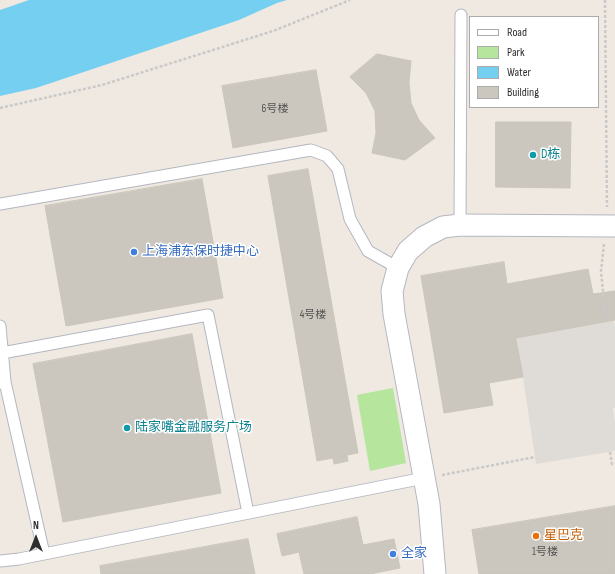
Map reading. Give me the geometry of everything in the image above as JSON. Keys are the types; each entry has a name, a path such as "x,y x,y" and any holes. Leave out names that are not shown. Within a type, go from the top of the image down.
{"street":[{"path":"435,574 430,517 424,478 394,314 392,291 398,268 408,251 424,237 443,227 460,225 611,226"}],"lane":[{"path":"460,225 461,15"},
{"path":"0,204 311,150 327,156 338,168 350,219 368,251 398,268"},
{"path":"2,353 208,315 248,513"},
{"path":"0,326 2,383 44,554"},
{"path":"0,561 19,559 424,478"}],"path":[{"path":"0,108 102,85 273,31 350,0"},
{"path":"605,0 611,226 601,271 606,322"},
{"path":"610,452 612,464 615,464"},
{"path":"424,478 535,457"}],"green space":[{"path":"393,388 406,463 370,471 357,395"}],"shaded area":[{"path":"614,320 615,408 613,408 615,423 615,451 536,464 517,338"}],"water":[{"path":"29,0 287,0 239,20 36,88 0,96 0,10"}],"building":[{"path":"377,54 411,61 409,83 411,103 419,120 435,138 405,160 372,153 376,133 375,111 366,93 350,77"},
{"path":"316,70 327,131 233,148 222,86"},
{"name":"D栋","path":"496,122 571,122 570,188 496,187"},
{"path":"308,169 358,453 347,455 348,461 334,464 333,458 317,461 268,176"},
{"name":"上海浦东保时捷中心","path":"202,179 223,298 66,326 45,206"},
{"path":"504,262 507,284 588,269 593,294 615,291 615,320 516,338 523,377 489,383 493,405 444,413 421,276"},
{"name":"陆家嘴金融服务广场","path":"192,334 221,493 63,522 33,364"},
{"path":"615,506 615,574 479,574 472,530"},
{"path":"357,517 363,545 394,539 400,568 370,574 304,574 299,552 282,556 277,534"},
{"path":"248,539 255,574 101,574 100,566"}],"place":[{"name":"D栋","path":"533,155"},
{"name":"上海浦东保时捷中心","path":"134,252"},
{"name":"陆家嘴金融服务广场","path":"127,428"},
{"name":"星巴克","path":"536,536"},
{"name":"全家","path":"393,554"}]}
